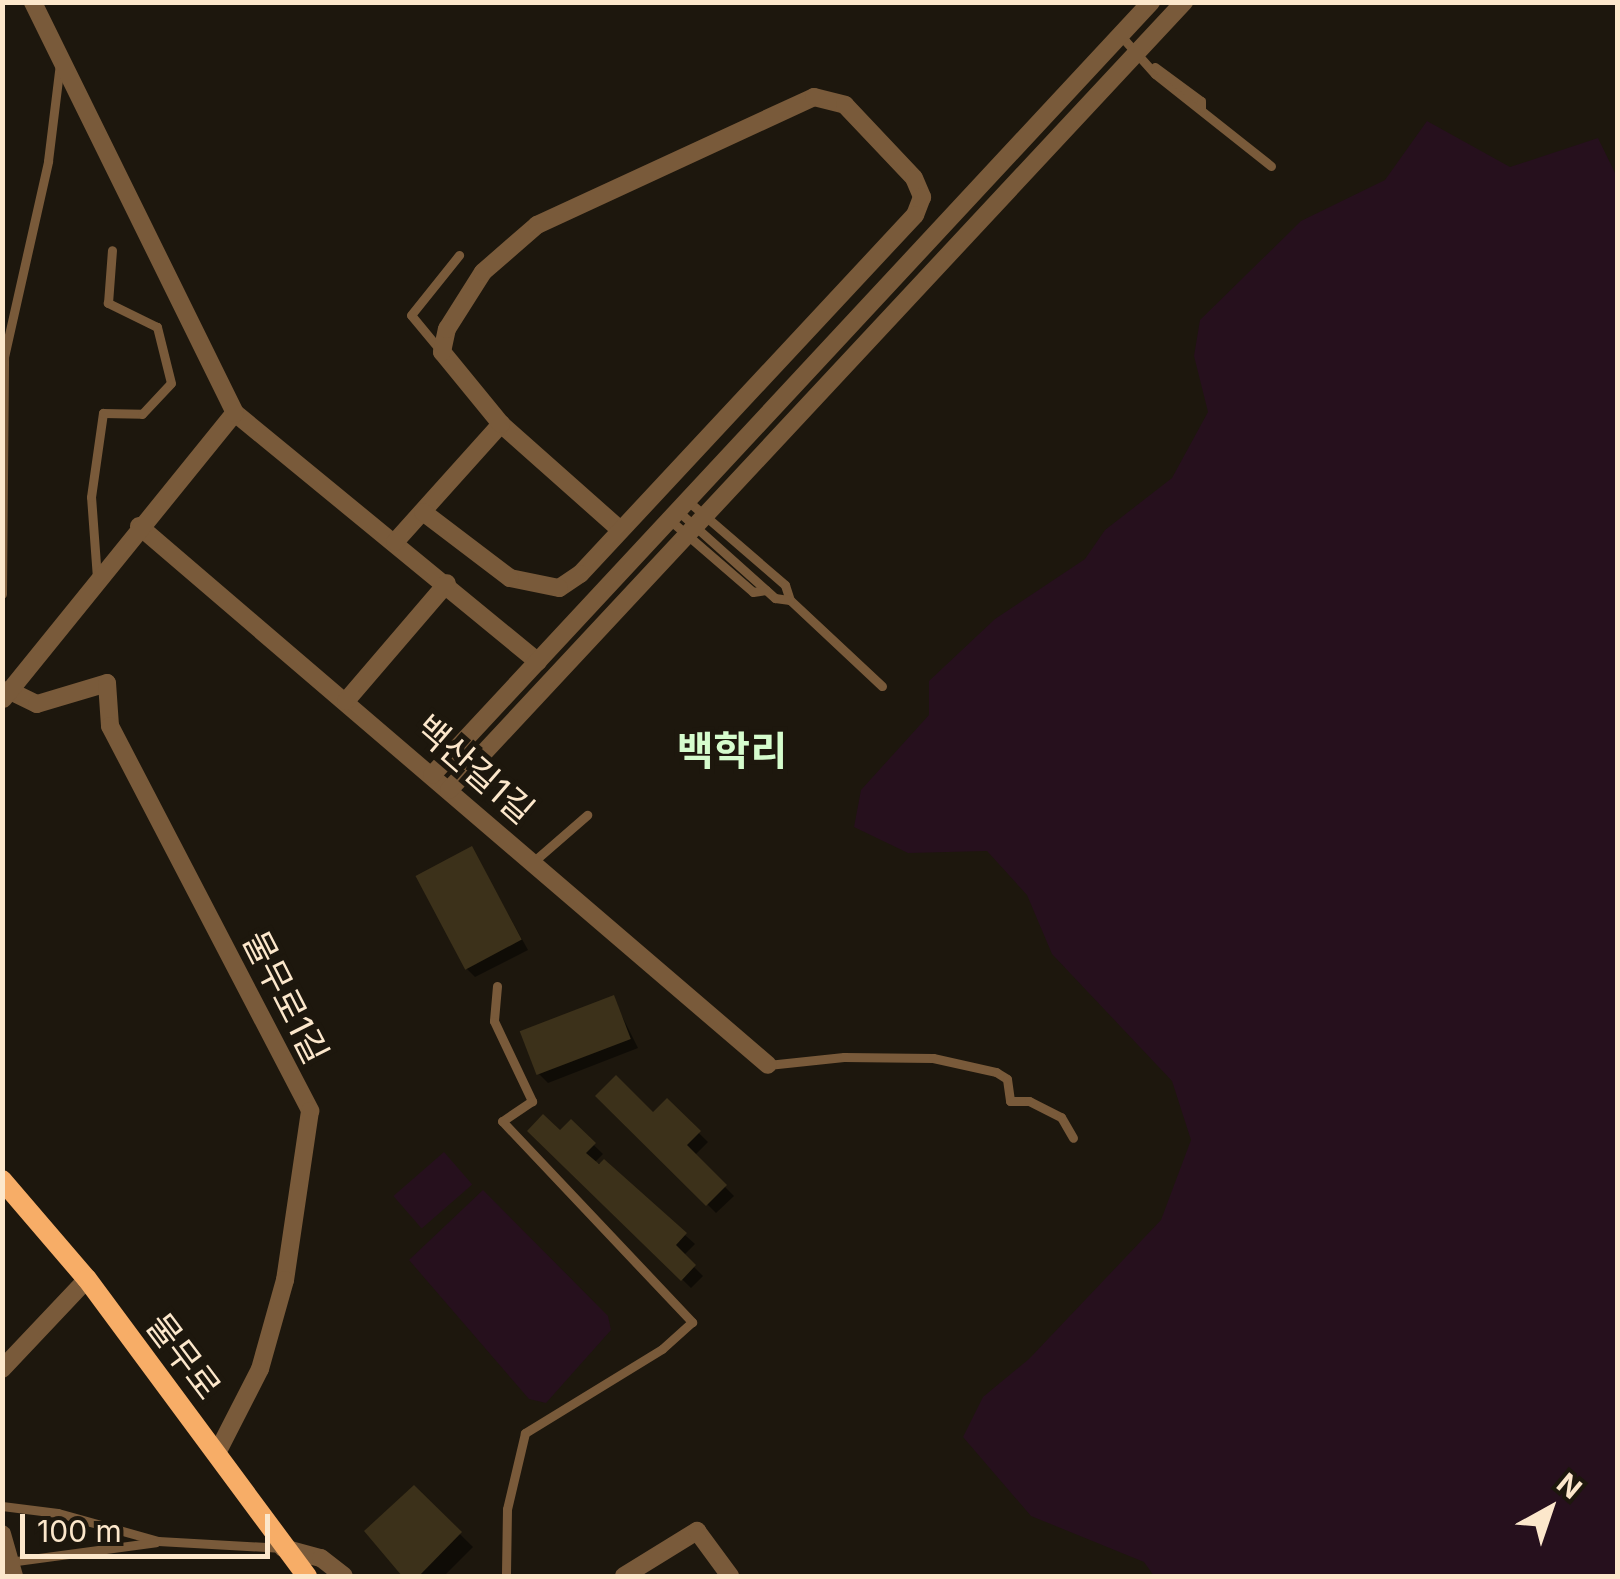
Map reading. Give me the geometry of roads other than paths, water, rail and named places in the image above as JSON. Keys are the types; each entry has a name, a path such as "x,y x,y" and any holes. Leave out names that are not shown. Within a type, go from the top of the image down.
{"main road":[{"name":"물무로","path":"2,1180 87,1279 307,1576"}],"street":[{"path":"34,2 236,413 447,583 538,662"},
{"path":"450,790 687,518 1151,2"},
{"path":"432,775 538,662 687,518 1184,2"},
{"path":"423,512 510,578 532,586 559,588 570,581 916,215 922,197 914,178 845,105 814,97 537,226 483,272 447,329 442,352 502,424 618,528"},
{"path":"4,691 236,413"},
{"path":"395,542 502,424"},
{"name":"백산길1길","path":"139,526 768,1065"},
{"path":"346,701 447,583"},
{"name":"물무로1길","path":"4,691 36,704 107,683 110,726 310,1111 286,1280 260,1369 217,1453"},
{"path":"2,1368 87,1279"},
{"path":"624,1576 696,1531 730,1576"},
{"path":"2,1534 9,1567"},
{"path":"284,1548 321,1558 344,1576"}],"lane":[{"path":"1121,36 1271,166"},
{"path":"2,594 4,357 48,161 60,59"},
{"path":"96,578 90,497 104,413 142,414 172,383 157,327 108,303 112,250"},
{"path":"442,352 411,315 459,255"},
{"path":"687,518 753,592 766,590 790,600 882,686"},
{"path":"687,518 784,585 790,600"},
{"path":"533,862 587,815"},
{"path":"497,986 494,1020 532,1101 502,1121 692,1322 662,1349 525,1433 506,1509 506,1576"},
{"path":"768,1065 844,1056 933,1058 996,1072 1007,1079 1010,1100 1029,1101 1061,1116 1073,1138"},
{"path":"2,1506 58,1513 158,1541 284,1548"},
{"path":"9,1567 158,1541"}],"district":[{"name":"백학리","path":"732,751"}]}
